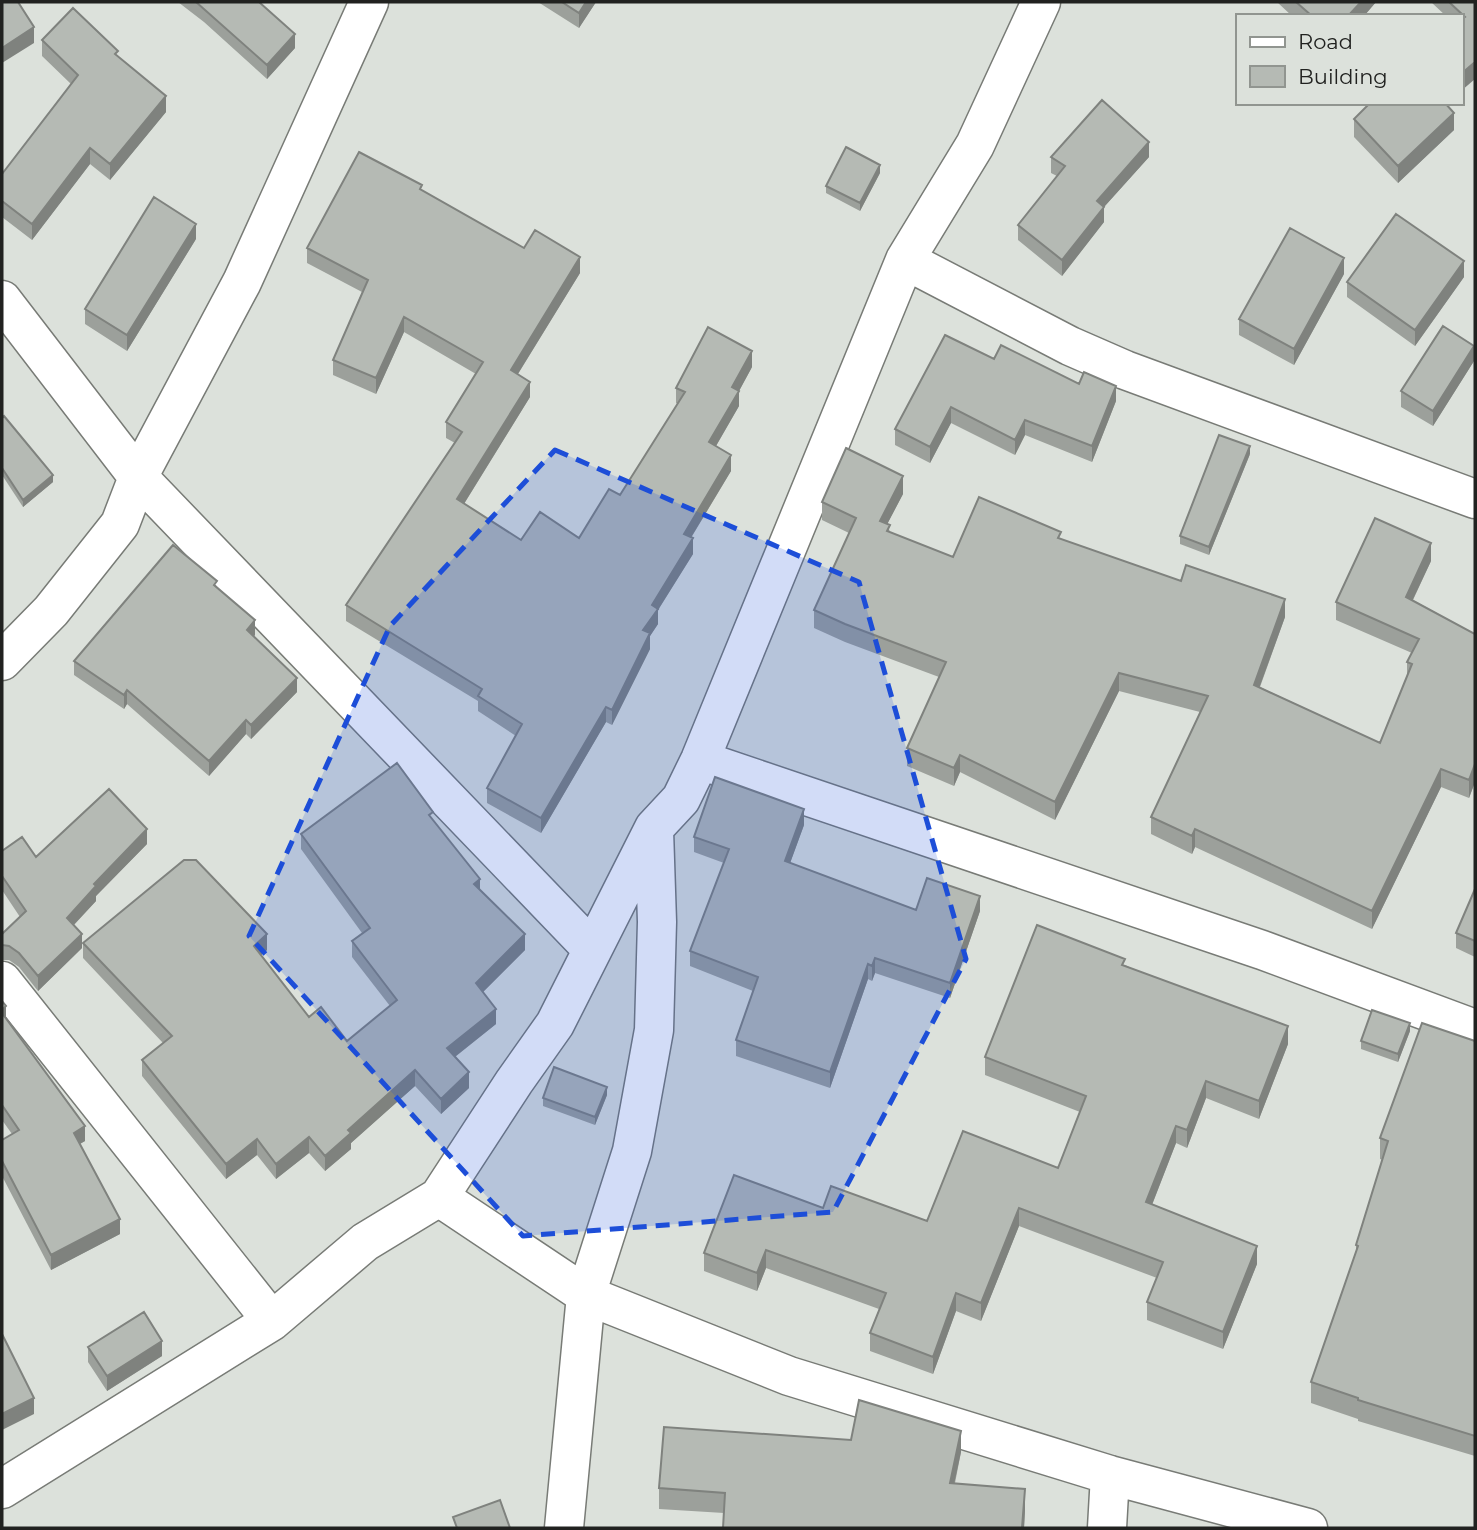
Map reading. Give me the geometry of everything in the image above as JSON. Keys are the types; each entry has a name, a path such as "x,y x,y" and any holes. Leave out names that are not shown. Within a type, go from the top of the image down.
{"street":[{"path":"2,661 51,611 120,524 138,477 242,282 369,2"},
{"path":"2,1489 272,1321 365,1242 439,1197 555,1024 654,828 681,799 700,760 905,260 975,145 1041,2"},
{"path":"905,260 1070,346 1125,370 1475,499"},
{"path":"2,300 138,477 592,949"},
{"path":"700,760 1262,950 1475,1029"},
{"path":"564,1528 586,1295 632,1151 654,1030 657,922 654,828"},
{"path":"2,981 272,1321"},
{"path":"439,1197 586,1295 789,1376 1110,1475 1308,1528"},
{"path":"1107,1528 1110,1475"}],"highlighted area":[{"path":"555,450 859,582 966,959 833,1212 523,1236 249,936 390,626"}],"building":[{"path":"2,2 18,2 34,27 2,48"},
{"path":"196,2 259,2 295,34 267,65"},
{"path":"562,2 586,2 579,13"},
{"path":"1296,2 1361,2 1350,14 1310,14"},
{"path":"1449,2 1475,2 1475,62 1463,72 1465,17"},
{"path":"73,8 118,51 115,54 166,96 110,164 90,148 32,224 2,201 2,174 78,75 42,40"},
{"path":"1102,100 1149,142 1097,201 1104,207 1062,260 1018,225 1065,166 1051,157"},
{"path":"1368,105 1447,105 1454,113 1398,166 1354,119"},
{"path":"846,147 880,165 860,203 826,186"},
{"path":"359,152 422,185 420,189 524,248 535,230 580,257 511,370 530,382 457,499 521,540 540,512 579,538 609,489 620,495 685,392 676,388 708,327 752,351 732,387 739,391 709,442 731,455 684,534 693,538 652,605 658,609 643,630 650,633 612,710 606,707 541,818 487,788 522,724 478,696 482,689 346,605 462,432 446,422 483,362 404,317 376,378 333,360 368,280 307,248"},
{"path":"154,197 196,224 127,335 85,309"},
{"path":"1396,214 1464,261 1415,330 1347,282"},
{"path":"1290,228 1344,258 1294,349 1239,319"},
{"path":"1443,326 1474,346 1433,411 1401,391"},
{"path":"945,335 994,359 1001,345 1079,384 1084,372 1116,386 1092,446 1025,420 1015,440 951,407 930,447 895,429"},
{"path":"4,416 53,475 23,500 2,468"},
{"path":"1219,435 1250,446 1209,547 1180,536"},
{"path":"846,448 903,476 880,521 890,525 887,531 953,557 979,497 1061,532 1058,538 1181,581 1186,565 1285,599 1254,685 1380,743 1412,664 1407,662 1419,639 1336,602 1375,518 1431,543 1406,597 1475,634 1475,764 1469,780 1441,769 1372,911 1195,829 1192,836 1151,817 1208,696 1119,673 1055,802 960,755 954,768 907,748 946,662 814,610 856,518 822,502"},
{"path":"173,545 217,581 214,585 255,620 247,630 297,678 251,725 246,720 209,761 127,690 124,695 74,661"},
{"path":"397,763 433,812 429,815 480,879 474,884 525,934 476,983 496,1009 447,1048 469,1072 441,1099 415,1070 348,1130 351,1133 325,1156 309,1137 276,1164 257,1139 226,1164 142,1060 172,1036 83,943 184,860 196,860 267,934 254,946 309,1017 321,1007 347,1041 397,1000 352,941 370,928 301,834"},
{"path":"715,777 804,809 785,861 916,910 927,878 980,896 950,983 875,958 872,966 868,964 830,1072 736,1040 758,977 690,951 729,849 694,837"},
{"path":"109,789 147,829 94,884 96,886 67,918 82,934 38,976 19,953 2,945 2,934 26,911 2,876 2,851 22,837 36,857"},
{"path":"1475,889 1475,941 1456,933"},
{"path":"1037,925 1125,959 1122,965 1288,1026 1259,1101 1206,1081 1187,1130 1176,1126 1146,1202 1257,1246 1223,1332 1147,1302 1163,1262 1019,1208 981,1303 956,1293 933,1357 870,1333 886,1293 766,1250 757,1273 704,1253 734,1175 823,1208 831,1186 927,1221 963,1131 1058,1168 1086,1096 985,1057"},
{"path":"1372,1010 1410,1023 1398,1054 1361,1041"},
{"path":"2,1013 85,1126 74,1133 120,1219 51,1255 2,1161 2,1140 19,1130 2,1105"},
{"path":"1422,1023 1475,1041 1475,1436 1358,1400 1311,1382 1358,1246 1356,1245 1388,1141 1380,1138"},
{"path":"554,1067 607,1087 595,1117 543,1098"},
{"path":"144,1312 162,1341 107,1376 88,1347"},
{"path":"2,1334 34,1398 2,1414"},
{"path":"859,1400 961,1431 950,1483 1025,1489 1022,1528 723,1528 725,1493 659,1488 664,1427 851,1440"},
{"path":"500,1500 510,1528 457,1528 453,1517"}]}
